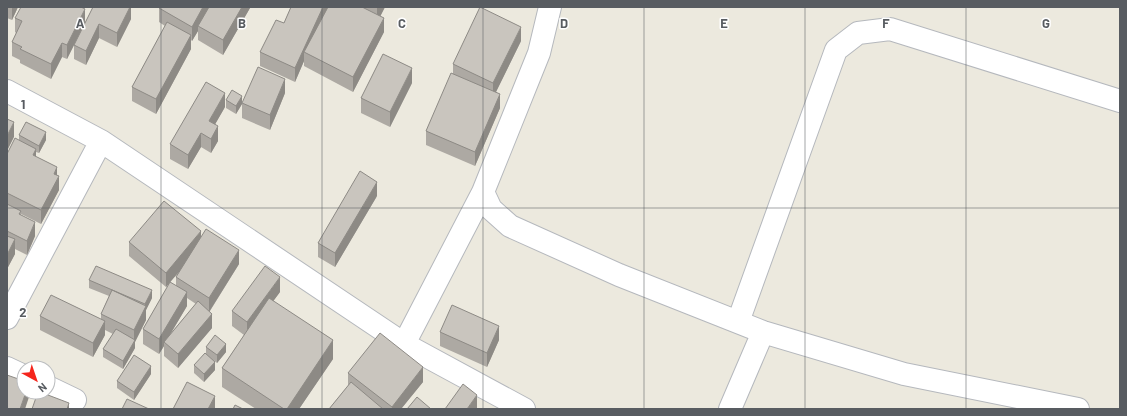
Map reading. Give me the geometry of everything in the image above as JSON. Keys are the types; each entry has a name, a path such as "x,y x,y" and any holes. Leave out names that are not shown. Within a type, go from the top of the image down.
{"street":[{"path":"404,344 483,192 539,53 544,9"},
{"path":"738,322 836,50 858,33 890,29 1120,101"},
{"path":"7,91 101,141 404,344 524,409"},
{"path":"7,318 101,141"},
{"path":"483,192 491,209 510,226 619,275 763,332 904,374 1034,405 1078,409"},
{"path":"730,409 763,332"},
{"path":"56,391 76,400"}],"building":[{"path":"21,7 81,7 85,9 67,45 62,43 51,64 20,49 22,47 12,42 22,21 15,18"},
{"path":"93,7 130,7 117,33 99,24 86,51 74,45"},
{"path":"203,7 192,27 159,8"},
{"path":"209,7 242,7 223,40 198,26"},
{"path":"291,7 323,7 295,68 260,52 276,20 284,23"},
{"path":"328,7 362,7 384,18 353,77 304,52"},
{"path":"480,7 521,27 493,83 453,64"},
{"path":"167,22 191,35 156,99 132,87"},
{"path":"383,54 412,68 390,112 361,98"},
{"path":"258,67 285,79 270,115 242,103"},
{"path":"451,73 500,94 475,152 426,131"},
{"path":"206,82 225,93 209,121 218,126 211,139 201,133 188,155 170,144"},
{"path":"232,90 242,96 236,106 226,100"},
{"path":"7,119 14,122 7,136"},
{"path":"26,122 46,132 39,146 19,135"},
{"path":"15,138 36,149 33,155 57,167 54,174 59,176 41,210 7,193 7,154"},
{"path":"360,171 377,182 335,253 318,243"},
{"path":"164,201 201,231 166,273 129,242"},
{"path":"7,204 21,211 19,214 35,222 27,241 7,231"},
{"path":"206,229 239,250 209,298 176,277"},
{"path":"7,236 15,239 7,255"},
{"path":"96,266 152,290 145,304 89,280"},
{"path":"265,266 280,277 247,322 232,311"},
{"path":"170,282 187,292 159,339 143,329"},
{"path":"112,290 146,306 134,330 101,314"},
{"path":"51,295 105,321 93,343 40,316"},
{"path":"269,298 333,340 287,409 284,409 222,368"},
{"path":"198,301 212,314 178,354 164,342"},
{"path":"452,305 499,326 487,353 440,332"},
{"path":"116,329 135,340 123,361 103,349"},
{"path":"380,333 423,367 392,407 348,373"},
{"path":"215,335 226,344 217,355 206,347"},
{"path":"205,353 215,362 204,374 194,365"},
{"path":"134,355 151,366 134,392 117,381"},
{"path":"7,375 16,378 16,400 23,400 20,409 7,409"},
{"path":"187,382 215,396 208,409 173,409"},
{"path":"351,382 383,409 329,409"},
{"path":"463,384 477,395 467,409 445,409"},
{"path":"417,397 431,409 407,409"},
{"path":"56,398 69,403 67,409 32,409 35,400 56,400"},
{"path":"127,399 149,409 122,409"},
{"path":"235,405 243,409 233,409"}]}
